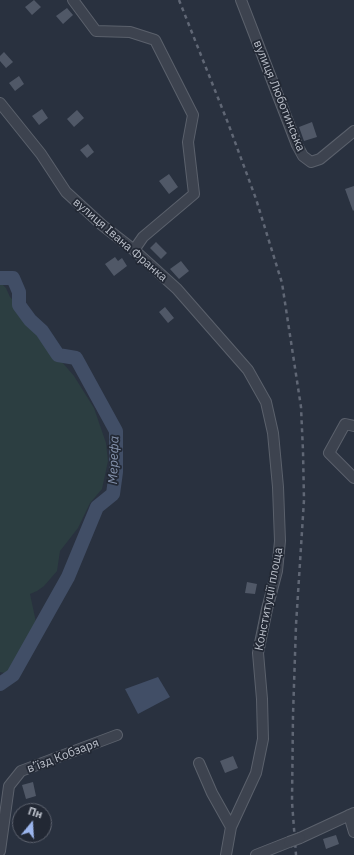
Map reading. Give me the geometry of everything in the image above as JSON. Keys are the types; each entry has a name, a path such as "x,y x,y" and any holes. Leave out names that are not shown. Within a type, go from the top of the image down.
{"street":[{"path":"73,0 96,31 130,32 155,40 193,115 188,142 194,194 143,238 134,250"},
{"name":"вулиця Люботинська","path":"241,0 297,145 303,156 311,162 320,159 354,131"},
{"name":"вулиця Івана Франка","path":"0,103 41,154 66,192 102,226 134,250 176,289 248,370"},
{"name":"Конституції площа","path":"226,855 231,827 256,773 263,739 262,698 258,653 277,571 280,541 278,487 273,433 266,402 248,370"},
{"path":"354,426 345,424 329,453 354,478"},
{"name":"в’їзд Кобзаря","path":"0,851 9,786 22,771 117,735"},
{"path":"199,763 212,793 231,827"},
{"path":"256,855 300,838 352,814 354,832"}],"shaded area":[{"path":"0,282 6,288 10,297 19,305 24,322 31,328 48,350 62,362 74,376 94,408 106,443 108,461 102,489 90,503 78,528 60,551 57,571 44,586 30,594 36,622 26,648 15,664 13,675 0,672"}],"water":[{"path":"158,677 170,697 138,714 125,689"}],"building":[{"path":"34,0 41,7 32,15 25,7"},
{"path":"67,8 73,15 63,24 56,16"},
{"path":"4,52 13,62 6,68 0,61 0,56"},
{"path":"19,76 24,84 15,91 9,83"},
{"path":"42,109 48,118 39,125 32,116"},
{"path":"77,110 84,118 74,127 67,119"},
{"path":"312,122 317,137 304,141 299,127"},
{"path":"88,144 94,152 87,158 80,150"},
{"path":"169,174 178,187 169,194 159,181"},
{"path":"354,186 354,210 353,211 345,189"},
{"path":"156,242 167,253 161,259 150,248"},
{"path":"115,257 118,261 122,258 127,266 114,276 105,264"},
{"path":"181,261 189,271 179,279 170,269"},
{"path":"165,307 174,318 168,323 159,312"},
{"path":"247,582 257,584 255,594 245,593"},
{"path":"233,756 238,768 225,773 220,761"},
{"path":"33,782 36,796 26,799 22,785"},
{"path":"336,835 339,844 326,849 323,839"}],"waterway":[{"name":"Мерефа","path":"0,278 13,278 19,292 19,305 30,320 42,331 58,355 76,358 116,431 116,472 113,494 97,507 68,577 13,675 0,684"}],"railway":[{"path":"179,0 228,123 256,199 282,283 301,407 304,500 296,625 292,802 296,855"}]}
